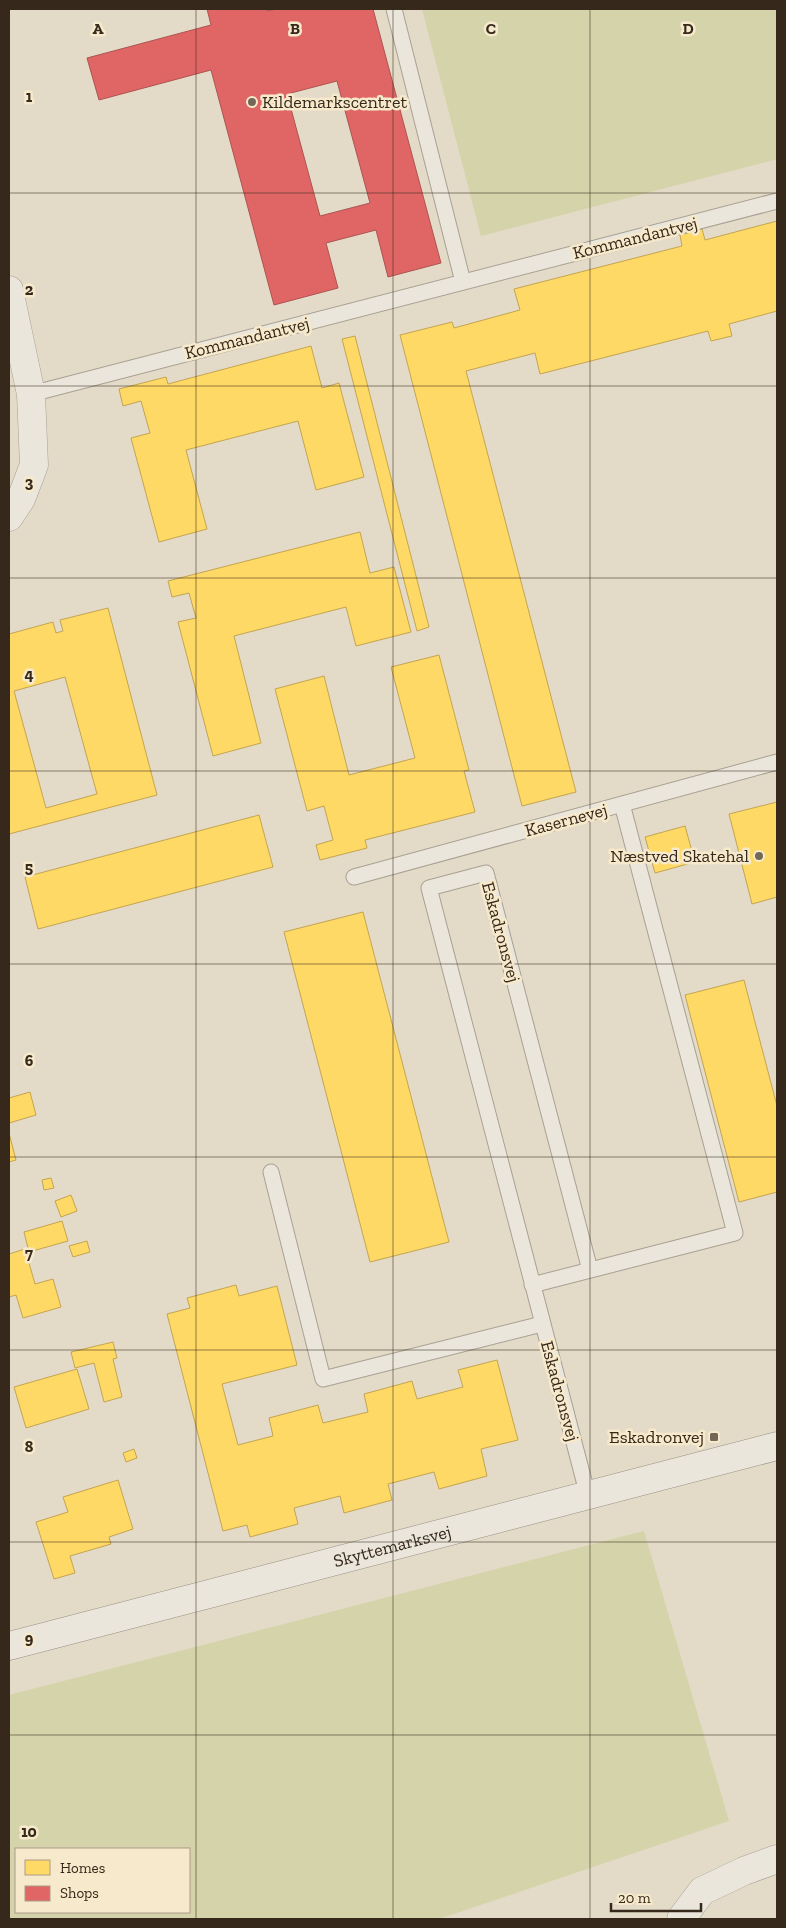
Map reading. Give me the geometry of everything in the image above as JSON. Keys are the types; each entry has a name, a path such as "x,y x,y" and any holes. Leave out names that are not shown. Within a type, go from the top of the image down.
{"street":[{"path":"9,290 31,394 34,465 21,499 9,517"},
{"name":"Skyttemarksvej","path":"9,1646 777,1446"},
{"path":"681,1919 702,1891 744,1871 777,1859"}],"lane":[{"path":"394,9 463,282"},
{"name":"Kommandantvej","path":"31,394 777,201"},
{"name":"Kasernevej","path":"354,877 777,762"},
{"path":"532,1285 735,1233 622,804"},
{"name":"Eskadronsvej","path":"588,1496 429,888 486,873 590,1270"},
{"path":"271,1172 323,1379 542,1324"}],"green space":[{"path":"422,9 777,9 777,159 481,236"},
{"path":"644,1531 729,1821 439,1919 9,1919 9,1695"}],"building: Homes":[{"path":"777,221 777,311 729,324 732,336 711,341 708,331 540,374 535,353 466,371 576,792 522,806 400,335 452,322 454,328 520,310 514,289 682,246 680,235 702,229 705,240"},
{"path":"355,336 429,627 417,631 342,339"},
{"path":"311,346 322,388 339,383 364,477 316,490 298,421 186,450 207,529 159,542 131,438 150,433 141,401 123,406 119,389 166,377 168,384"},
{"path":"360,532 370,573 394,567 411,632 356,646 346,607 234,636 261,743 213,756 178,622 196,618 189,593 172,597 168,581"},
{"path":"108,608 157,795 9,834 9,634 53,622 56,633 63,631 60,620","holes":["65,677 97,794 46,808 14,691"]},
{"path":"439,655 469,770 464,771 475,812 365,840 367,848 320,860 316,845 333,840 324,806 307,811 275,689 324,676 349,775 415,758 391,667"},
{"name":"Næstved Skatehal","path":"777,802 777,897 752,904 729,814"},
{"path":"259,815 273,867 38,929 25,877"},
{"path":"685,826 695,862 655,873 645,837"},
{"path":"363,912 449,1242 370,1262 284,932"},
{"path":"744,980 777,1106 777,1192 739,1202 685,995"},
{"path":"30,1092 36,1115 9,1123 9,1098"},
{"path":"9,1133 16,1160 9,1162"},
{"path":"51,1178 54,1188 44,1190 42,1180"},
{"path":"71,1195 77,1211 61,1217 55,1201"},
{"path":"62,1221 68,1241 29,1252 24,1232"},
{"path":"87,1241 90,1252 73,1257 69,1246"},
{"path":"25,1249 35,1284 53,1279 61,1307 23,1318 16,1295 9,1297 9,1254"},
{"path":"236,1285 239,1296 277,1286 297,1365 222,1384 238,1445 273,1436 269,1418 318,1405 323,1423 368,1412 364,1394 412,1381 417,1399 463,1387 458,1370 497,1360 518,1440 481,1449 487,1476 439,1489 434,1472 388,1484 392,1500 344,1513 340,1496 294,1508 298,1524 250,1537 247,1525 223,1531 167,1314 190,1308 187,1298"},
{"path":"113,1342 117,1358 113,1359 122,1397 104,1402 94,1363 75,1368 71,1352"},
{"path":"77,1369 89,1409 26,1428 14,1387"},
{"path":"134,1449 137,1458 126,1462 123,1453"},
{"path":"118,1480 133,1529 109,1537 111,1544 70,1556 75,1573 54,1579 36,1522 68,1512 63,1497"}],"building: Shops":[{"path":"207,9 267,9 267,11 277,9 373,9 441,263 388,277 376,230 326,243 338,288 274,305 211,70 99,100 87,58 211,25","holes":["337,81 370,203 320,216 287,94"]}],"place":[{"name":"Kildemarkscentret","path":"252,102"},
{"name":"Næstved Skatehal","path":"759,856"},
{"name":"Eskadronvej","path":"714,1437"}]}
